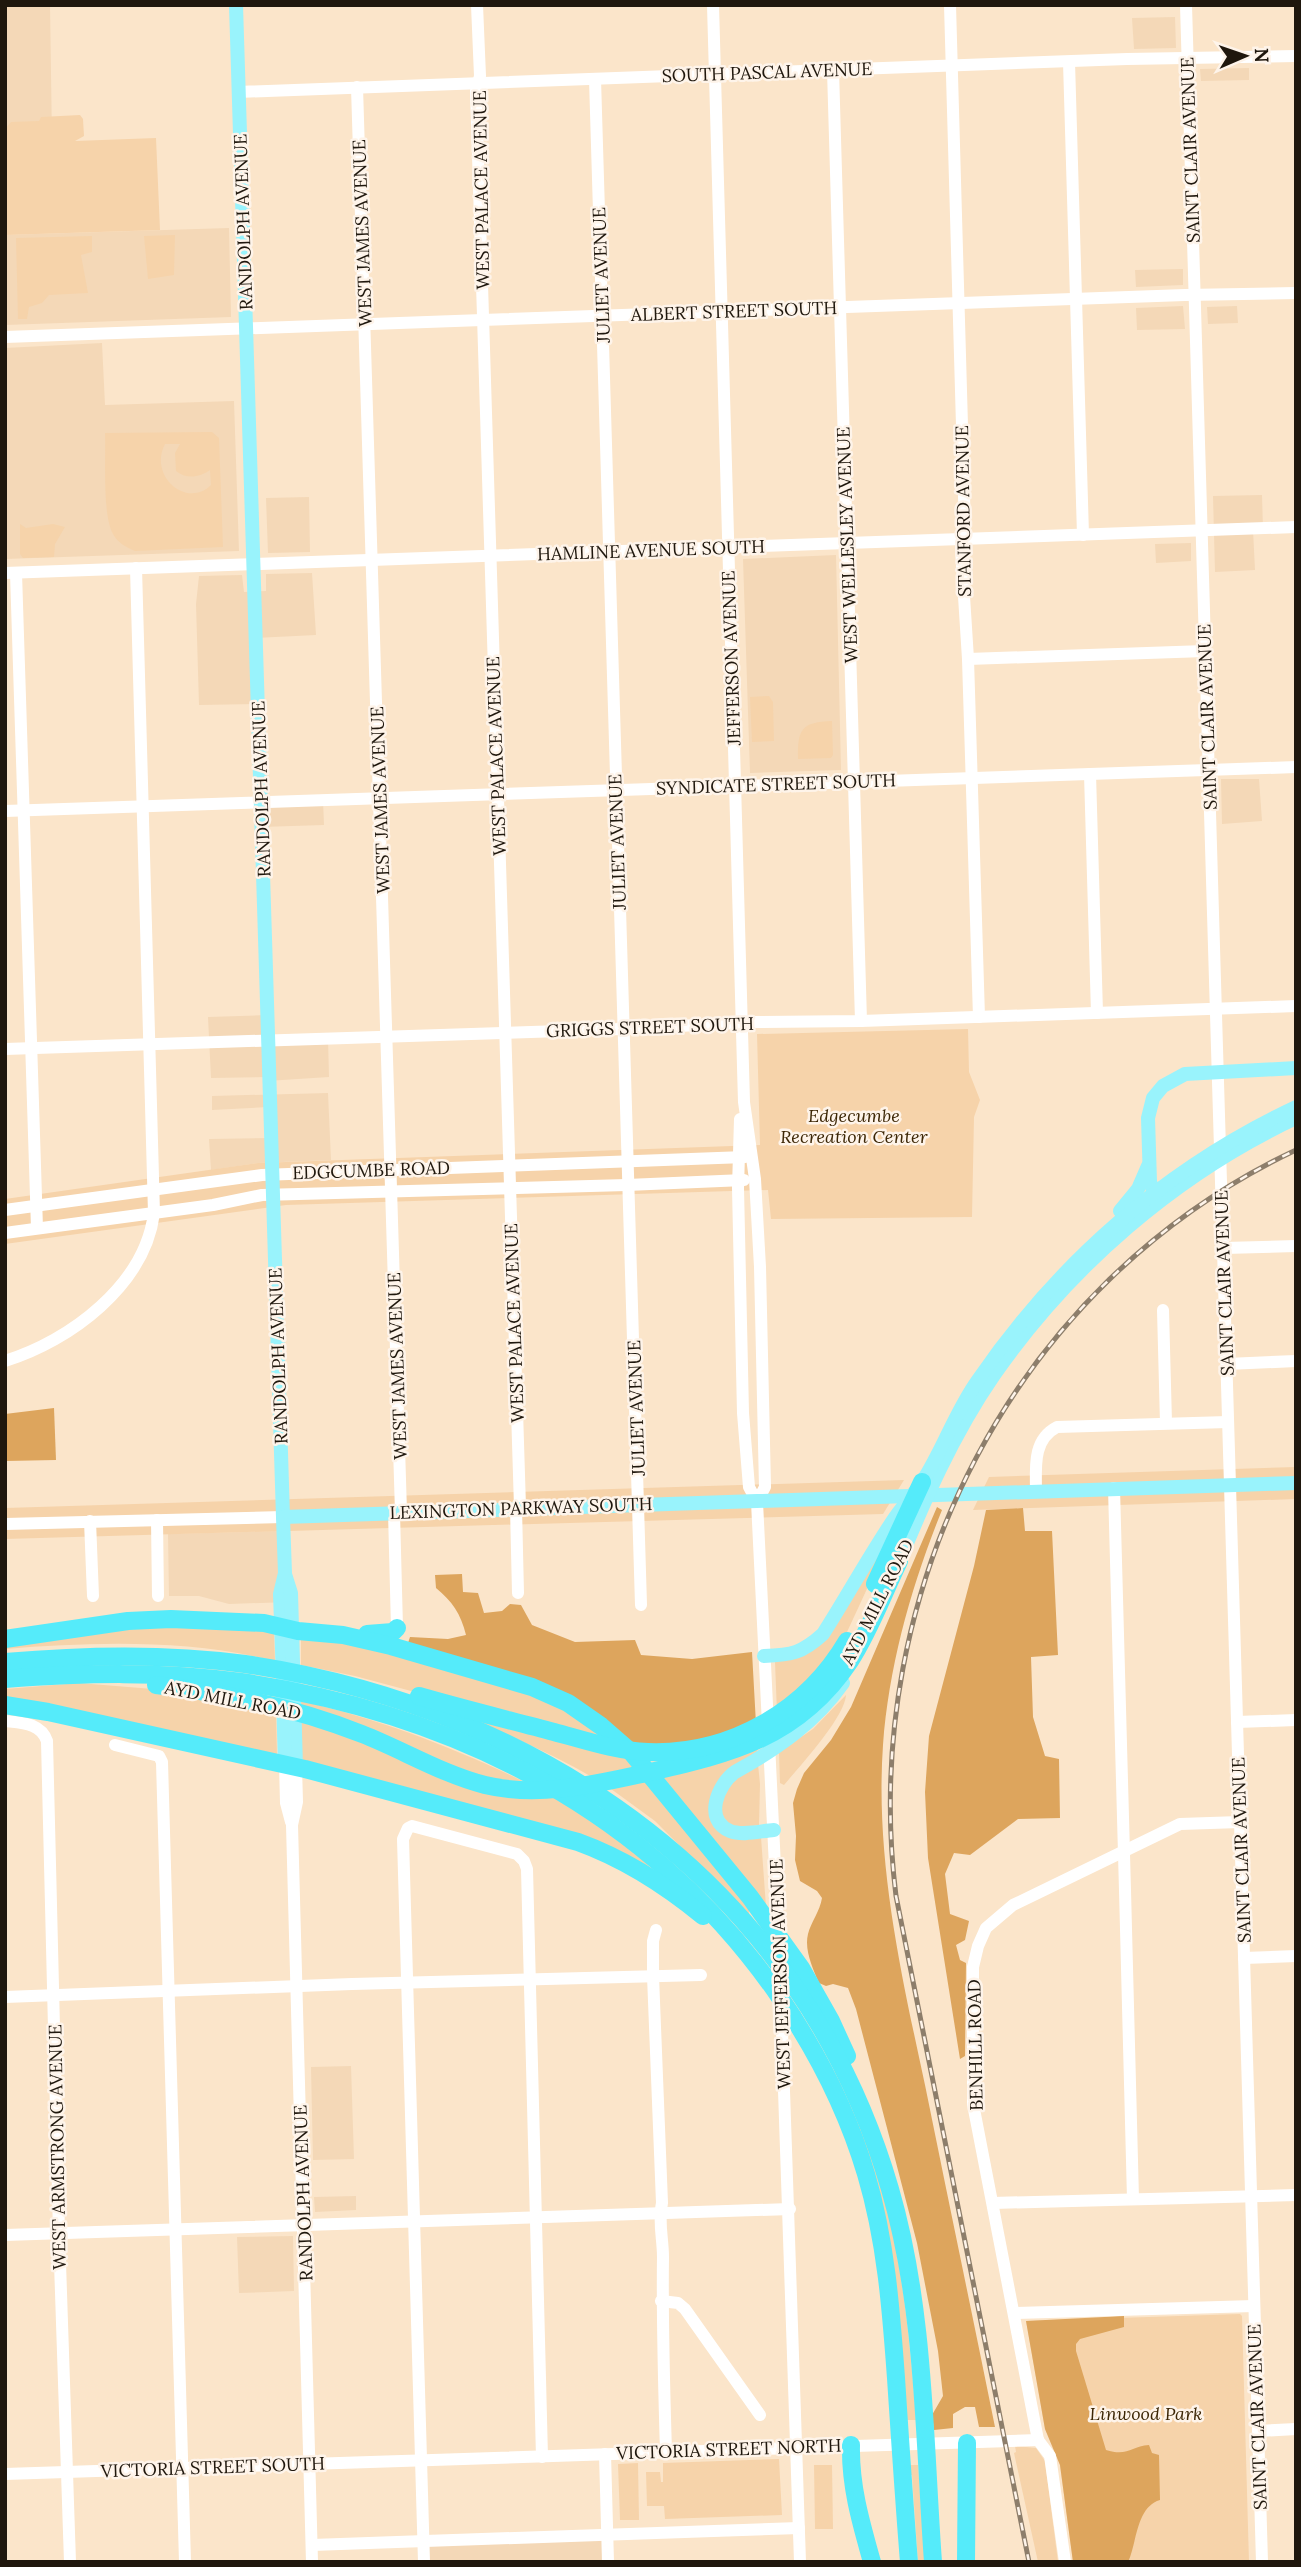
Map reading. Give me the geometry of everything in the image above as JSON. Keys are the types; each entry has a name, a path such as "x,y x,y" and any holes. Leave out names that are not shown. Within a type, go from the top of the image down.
{"highway":[{"path":"203,1660 251,1660 358,1680 633,1751 674,1751 710,1746 748,1732 778,1715 807,1692 830,1667 863,1611 922,1482"},
{"name":"AYD MILL ROAD","path":"62,1675 174,1687 268,1703 344,1727 454,1774 498,1787 541,1791 601,1783 733,1751 770,1735 799,1716 826,1690 850,1660 899,1561"},
{"path":"5,1639 128,1620 264,1623 287,1636 386,1633 398,1623"},
{"path":"343,1635 391,1646 532,1687 584,1713 632,1753 670,1796 788,1947 843,2045 865,2100 897,2216 908,2266 917,2332 933,2562"},
{"path":"5,1662 72,1656 123,1656 246,1664 313,1677 387,1697 488,1734 543,1762 589,1788 685,1860 751,1930 788,1977 817,2022 852,2088 877,2150"},
{"path":"5,1679 113,1673 175,1675 240,1682 309,1694 382,1714 460,1742 558,1789 600,1816 673,1872 710,1909 752,1959 787,2008 818,2059 852,2133 877,2217 890,2297 909,2562"},
{"path":"5,1705 290,1765 598,1850 664,1885 752,1959"},
{"path":"966,2562 967,2443"},
{"path":"852,2445 851,2464 856,2504 872,2562"}],"main road":[{"name":"RANDOLPH AVENUE","path":"236,5 285,1573 280,1594 287,1636 290,1765"},
{"path":"1157,1194 1155,1120 1158,1107 1170,1091 1181,1085 1218,1077 1296,1068"},
{"path":"1157,1194 1149,1161 1149,1112 1158,1091 1170,1080 1185,1074 1218,1077"},
{"name":"AYD MILL ROAD","path":"764,1656 789,1655 807,1648 823,1634 890,1525 922,1482 977,1381 1031,1309 1083,1255 1119,1219 1219,1148 1296,1107"},
{"name":"AYD MILL ROAD","path":"899,1561 945,1460 993,1377 1030,1327 1073,1279 1157,1194 1259,1135 1296,1118"},
{"path":"1083,1255 1138,1189 1149,1161"},
{"name":"LEXINGTON PARKWAY SOUTH","path":"283,1517 1296,1483"},
{"path":"774,1830 738,1833 723,1827 716,1814 719,1789 730,1776 796,1734 832,1698 855,1664 899,1561"}],"street":[{"name":"WEST PALACE AVENUE","path":"477,5 479,82 476,90 510,1187 518,1593"},
{"name":"JEFFERSON AVENUE","path":"713,5 744,1102 740,1119 746,1157"},
{"name":"STANFORD AVENUE","path":"950,5 965,531 961,550 968,659 979,1017"},
{"name":"SAINT CLAIR AVENUE","path":"1186,5 1262,2562"},
{"name":"SOUTH PASCAL AVENUE","path":"239,92 1296,56"},
{"path":"1069,62 1083,535"},
{"name":"WEST WELLESLEY AVENUE","path":"833,70 861,1021"},
{"name":"JULIET AVENUE","path":"595,79 641,1605"},
{"name":"WEST JAMES AVENUE","path":"357,87 392,1191 398,1623"},
{"name":"ALBERT STREET SOUTH","path":"5,337 1296,293"},
{"name":"HAMLINE AVENUE SOUTH","path":"11,573 1296,527"},
{"path":"5,1361 43,1347 95,1312 124,1280 152,1229 154,1213 136,568"},
{"path":"11,573 23,810 37,1228"},
{"path":"968,659 1205,651"},
{"name":"SYNDICATE STREET SOUTH","path":"5,811 1296,766"},
{"path":"1090,774 1097,1013"},
{"name":"GRIGGS STREET SOUTH","path":"5,1049 1296,1006"},
{"path":"746,1157 755,1179 760,1279 765,1487 757,1502"},
{"path":"746,1157 737,1180 743,1413 749,1487 757,1502"},
{"name":"EDGCUMBE ROAD","path":"5,1210 273,1174 746,1157"},
{"name":"EDGCUMBE ROAD","path":"5,1233 273,1195 755,1179"},
{"path":"1224,1248 1296,1246"},
{"path":"1163,1310 1166,1423"},
{"path":"1227,1364 1296,1361"},
{"path":"1036,1492 1037,1453 1046,1434 1057,1427 1228,1422"},
{"path":"1114,1488 1124,1774 1123,1850 1133,2199"},
{"name":"WEST JEFFERSON AVENUE","path":"757,1502 772,1782 797,2447"},
{"name":"LEXINGTON PARKWAY SOUTH","path":"5,1524 283,1517"},
{"path":"157,1520 158,1596"},
{"path":"90,1521 93,1596"},
{"path":"1237,1722 1296,1720"},
{"name":"WEST ARMSTRONG AVENUE","path":"5,1721 38,1728 47,1741 70,2562"},
{"path":"116,1745 159,1756 162,1762 185,2562"},
{"name":"RANDOLPH AVENUE","path":"290,1765 297,1802 292,1825 295,1986 312,2562"},
{"name":"BENHILL ROAD","path":"1065,2562 1050,2456 1038,2440 973,2104 973,1967 982,1936 995,1919 1013,1905 1180,1824 1240,1822"},
{"path":"424,2562 403,1839 408,1828 417,1826 517,1854 527,1869 542,2457"},
{"path":"656,1930 653,1941 653,1976 662,2203 661,2301 666,2452"},
{"path":"1244,1958 1296,1956"},
{"path":"5,1997 701,1975"},
{"path":"993,2203 1296,2195"},
{"path":"5,2235 790,2209"},
{"path":"661,2301 678,2303 685,2309 761,2416"},
{"path":"1014,2313 1254,2306"},
{"path":"1258,2431 1296,2430"},
{"name":"VICTORIA STREET NORTH","path":"420,2460 1038,2440"},
{"path":"797,2447 800,2562"},
{"path":"604,2454 608,2562"},
{"name":"VICTORIA STREET SOUTH","path":"5,2474 420,2460"},
{"path":"312,2545 799,2528"}],"shaded area":[{"path":"5,5 50,5 52,141 5,143"},
{"path":"1175,17 1176,48 1134,49 1132,18"},
{"path":"1249,68 1249,80 1201,81 1200,69"},
{"path":"229,228 231,317 5,325 5,235"},
{"path":"1183,269 1183,285 1136,287 1135,270"},
{"path":"1183,306 1185,329 1137,330 1136,308"},
{"path":"1237,306 1238,323 1208,324 1207,307"},
{"path":"102,343 105,405 234,401 239,551 5,559 5,348"},
{"path":"1262,495 1263,529 1253,530 1255,570 1215,572 1213,496"},
{"path":"309,497 310,552 268,553 266,498"},
{"path":"1191,543 1191,561 1156,563 1155,544"},
{"path":"836,555 841,770 750,773 743,559"},
{"path":"312,573 316,635 255,638 258,704 199,705 196,604 199,576 242,575 244,592 266,591 266,574"},
{"path":"1221,779 1259,779 1262,821 1222,824"},
{"path":"323,800 324,825 261,827 260,801"},
{"path":"268,1015 268,1040 328,1038 329,1077 267,1081 267,1077 211,1078 208,1017"},
{"path":"328,1093 331,1160 258,1163 211,1170 209,1139 269,1138 268,1107 212,1110 212,1096"},
{"path":"54,1408 56,1460 5,1461 5,1414"},
{"path":"937,1507 942,1510 904,1625 886,1715 883,1745 883,1831 886,1874 899,1959 995,2427 979,2427 975,2407 965,2407 953,2414 953,2428 934,2430 932,2415 943,2396 938,2351 917,2243 856,2009 848,1988 819,1983 810,1959 808,1934 822,1898 817,1891 800,1881 795,1860 793,1803 804,1773 831,1740 851,1707"},
{"path":"1023,1508 1025,1531 1052,1531 1058,1655 1031,1657 1033,1717 1045,1756 1059,1759 1060,1818 1018,1819 970,1855 954,1853 945,1874 950,1914 969,1921 965,1940 956,1945 960,1960 966,1963 965,2056 960,2059 928,1858 925,1792 929,1736 986,1510"},
{"path":"284,1531 287,1602 229,1604 199,1596 169,1596 168,1534"},
{"path":"462,1574 463,1592 478,1593 484,1613 502,1611 510,1604 521,1605 532,1625 575,1642 635,1640 641,1655 692,1659 752,1652 756,1724 696,1743 633,1745 608,1723 408,1643 410,1637 448,1639 466,1635 455,1609 436,1588 435,1575"},
{"path":"351,2066 354,2159 313,2160 311,2067"},
{"path":"356,2196 356,2210 315,2212 314,2197"},
{"path":"293,2236 294,2291 239,2293 237,2237"},
{"path":"1124,2316 1124,2327 1080,2339 1076,2344 1076,2351 1106,2450 1125,2452 1149,2445 1152,2453 1159,2455 1160,2500 1146,2510 1138,2526 1128,2562 1073,2562 1060,2465 1045,2429 1026,2321"},
{"path":"603,2538 604,2562 429,2562 428,2546"}],"green space":[{"path":"80,115 83,119 84,136 75,141 156,138 160,230 5,235 6,128 11,122"},
{"path":"175,235 174,275 148,279 144,236"},
{"path":"92,236 92,252 81,255 88,293 49,295 42,303 29,307 27,319 18,319 16,238"},
{"path":"212,432 219,438 223,547 135,551 117,540 107,513 105,433","holes":["165,444 180,444 175,453 176,471 185,476 193,476 210,470 211,485 201,491 181,491 166,477 161,456"]},
{"path":"20,524 26,528 53,524 65,527 55,544 54,557 23,558 20,554"},
{"path":"769,696 773,702 774,741 752,742 750,697"},
{"path":"832,721 831,758 798,759 800,734 803,729 814,723"},
{"name":"Edgecumbe Recreation Center","path":"968,1029 969,1072 980,1100 974,1117 972,1217 771,1219 768,1190 286,1205 5,1244 5,1199 258,1163 760,1145 757,1034"},
{"path":"1296,1467 1296,1499 973,1510 989,1477"},
{"path":"904,1480 883,1514 5,1539 5,1508"},
{"path":"897,1524 841,1645 777,1713 775,1662 801,1656"},
{"path":"136,1623 274,1631 275,1661 208,1649 141,1644 5,1649 5,1642"},
{"path":"301,1636 440,1664 508,1685 573,1713 616,1746 355,1676 301,1665"},
{"path":"79,1683 165,1690 276,1710 277,1756 5,1701 5,1689"},
{"path":"846,1695 838,1716 821,1741 784,1785 780,1783 779,1752 813,1729"},
{"path":"421,1699 622,1752 641,1771 599,1781 534,1747"},
{"path":"301,1701 423,1738 539,1789 503,1786 301,1711"},
{"path":"301,1718 384,1747 548,1794 595,1823 642,1858 654,1872 302,1762"},
{"path":"757,1745 758,1756 733,1769 712,1819 761,1837 766,1907 658,1774"},
{"path":"758,1764 759,1825 733,1829 718,1810 730,1783"},
{"path":"645,1776 749,1902 749,1915 655,1821 607,1786"},
{"path":"834,2070 861,2129 889,2218 905,2304 916,2420 905,2420 895,2287"},
{"name":"Linwood Park","path":"1240,2314 1249,2562 1073,2562 1060,2465 1045,2429 1026,2321"},
{"path":"1015,2446 1036,2448 1045,2461 1058,2562 1038,2562 1014,2453"},
{"path":"779,2459 782,2515 665,2519 664,2506 647,2506 646,2472 660,2472 663,2482 663,2463"},
{"path":"638,2463 639,2520 620,2520 618,2464"},
{"path":"814,2465 832,2465 833,2529 815,2529"},
{"path":"908,2465 918,2465 925,2562 918,2562 912,2475 909,2475"}],"railway":[{"path":"1029,2562 896,1896 891,1782 903,1669 932,1561 976,1458 1035,1364 1109,1280 1196,1208 1296,1150"}]}
